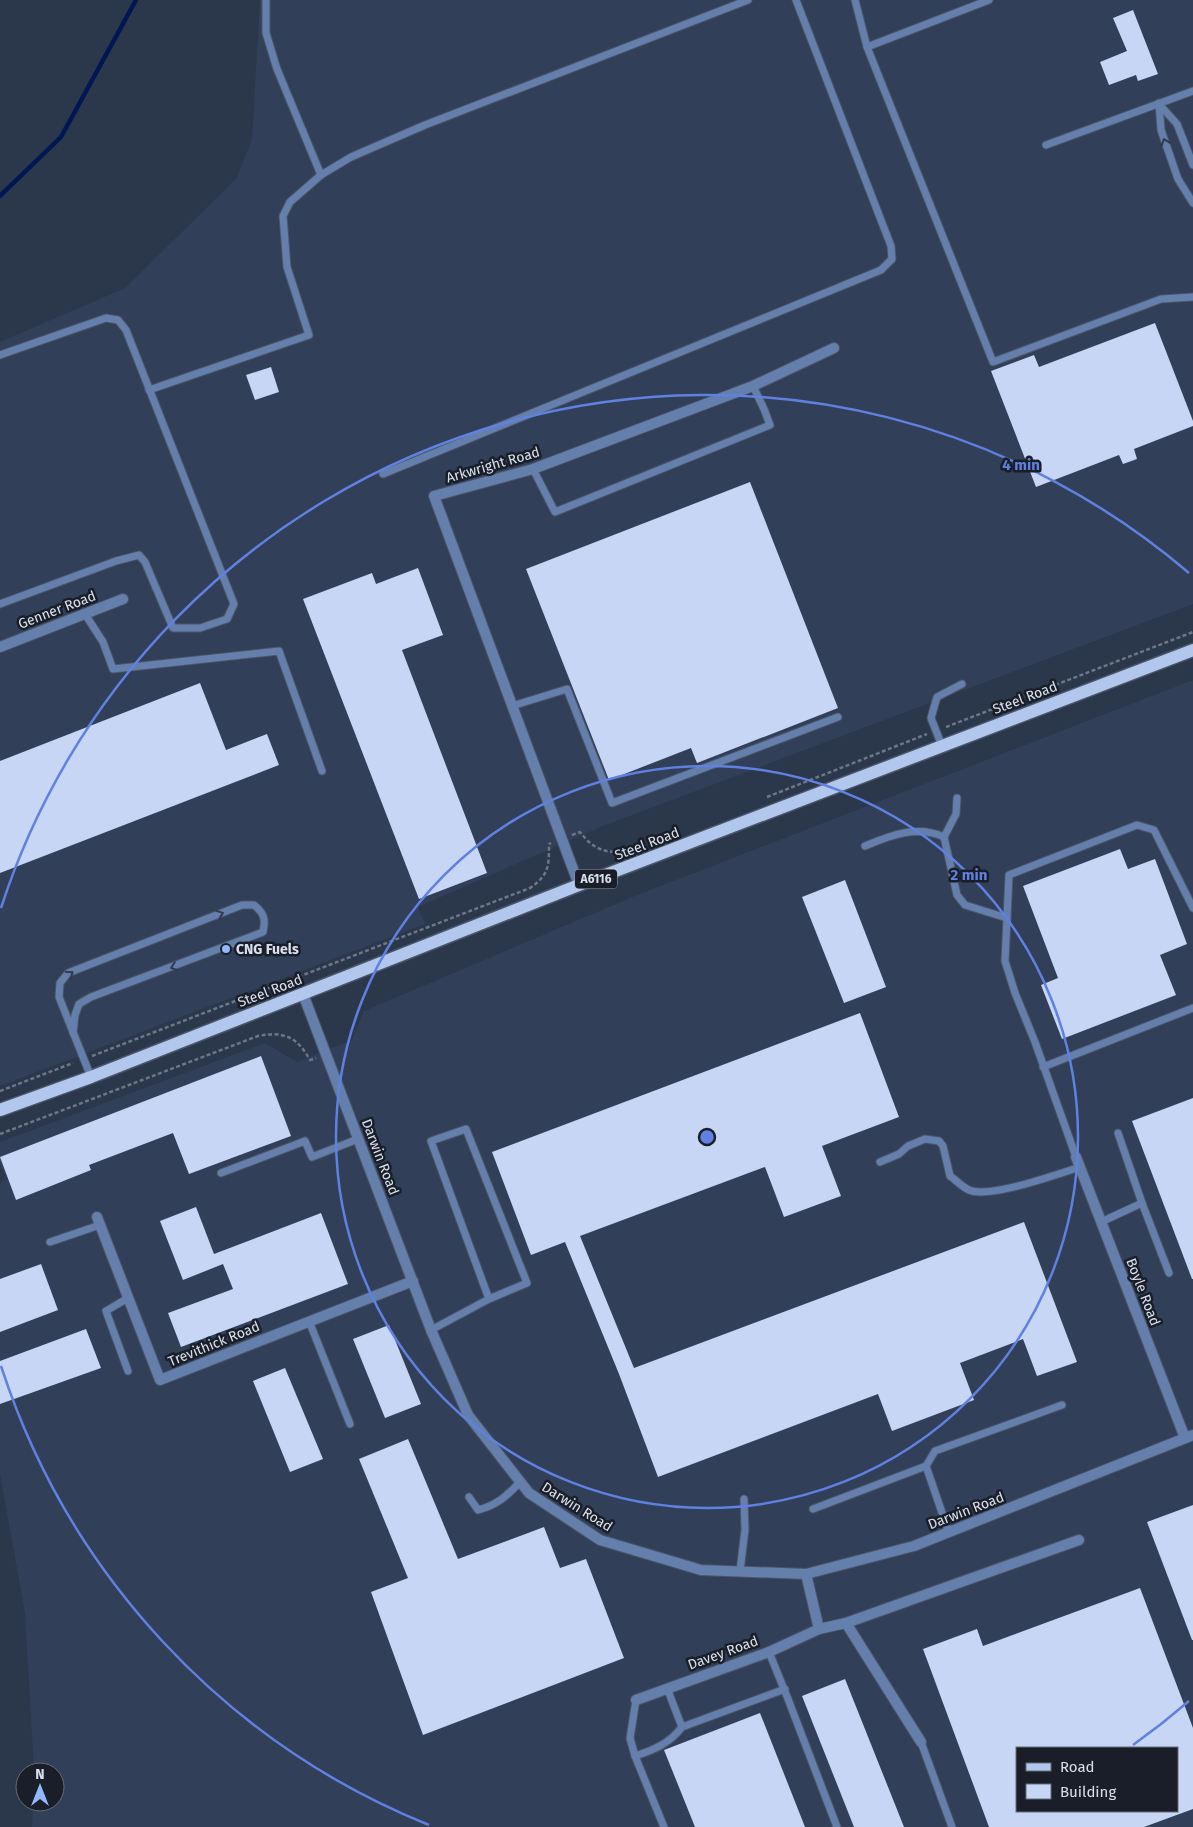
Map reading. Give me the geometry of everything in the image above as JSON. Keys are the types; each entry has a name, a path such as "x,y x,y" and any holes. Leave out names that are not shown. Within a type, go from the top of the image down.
{"main road":[{"name":"Steel Road","path":"0,1110 90,1077 1193,650"}],"street":[{"name":"Arkwright Road","path":"580,886 434,496 532,469 752,386 834,348"},
{"name":"Genner Road","path":"0,646 124,599"},
{"name":"Darwin Road","path":"302,994 431,1330 468,1415 529,1493 600,1540 701,1570 806,1574 914,1546 1189,1436"},
{"name":"Boyle Road","path":"1076,1157 1189,1436"},
{"name":"Trevithick Road","path":"99,1221 160,1380 413,1281"},
{"name":"Davey Road","path":"636,1700 769,1652 819,1628 846,1623 1079,1540"},
{"path":"806,1574 819,1628"},
{"path":"846,1623 921,1742"}],"lane":[{"path":"266,0 266,33 274,60 321,175"},
{"path":"149,390 308,335 287,267 283,216 290,202 321,175 351,157 425,125 748,0"},
{"path":"383,474 881,270 892,259 891,246 796,0"},
{"path":"855,0 867,47 993,362 1161,299 1193,297"},
{"path":"867,47 988,0"},
{"path":"1046,146 1193,91"},
{"path":"1159,103 1177,124 1193,165"},
{"path":"1159,103 1161,130 1178,179 1193,203"},
{"path":"0,355 106,318 118,320 126,330 234,604 227,619 200,628 173,628 145,562 139,555 116,561 0,604"},
{"path":"532,469 555,512 770,425 752,386"},
{"path":"85,614 104,642 113,669 279,651 322,771"},
{"path":"942,746 930,718 938,697 962,684"},
{"path":"512,706 567,689 612,803 838,717"},
{"path":"956,798 956,814 944,837 957,895 965,905 1007,918"},
{"path":"1076,1157 1043,1067 1036,1042 1015,993 1005,961 1009,875 1137,824 1154,830 1193,908"},
{"path":"866,846 891,835 911,831 936,833 944,837"},
{"path":"73,1033 75,1014 79,1004 263,932 266,921 261,911 254,905 242,905 68,974 60,983 59,997 90,1077"},
{"path":"1043,1067 1193,1008"},
{"path":"431,1330 489,1299 526,1284 466,1129 431,1142 489,1299"},
{"path":"1118,1134 1169,1273"},
{"path":"221,1174 305,1141 312,1157 358,1139"},
{"path":"880,1162 899,1154 908,1146 924,1139 939,1141 943,1146 950,1176 970,1190 989,1191 1010,1188 1080,1167"},
{"path":"1101,1222 1142,1203"},
{"path":"50,1242 99,1221"},
{"path":"128,1298 106,1311 128,1372"},
{"path":"309,1321 350,1424"},
{"path":"813,1509 926,1466 935,1451 1062,1405"},
{"path":"926,1466 949,1533"},
{"path":"468,1497 478,1510 491,1507 507,1496 520,1482"},
{"path":"740,1572 744,1530 744,1499"},
{"path":"769,1652 837,1827"},
{"path":"666,1688 682,1727"},
{"path":"635,1756 664,1744 675,1736 682,1727 784,1690"},
{"path":"636,1700 630,1738 635,1756 664,1827"},
{"path":"921,1742 952,1827"}],"path":[{"path":"765,797 1193,632"},
{"path":"0,1091 530,888 542,880 549,862 549,844 580,832 588,842 601,850 613,853 627,851"},
{"path":"0,1134 258,1036 270,1034 288,1036 302,1046 310,1060 326,1054"}],"shaded area":[{"path":"260,0 1193,0 1193,604 603,826 418,907 425,924 0,1086 0,342 125,288 236,179 252,139"},
{"path":"1193,680 1193,1827 32,1827 33,1812 65,1812 65,1762 33,1762 25,1613 0,1474 0,1183 7,1179 0,1165 0,1142 265,1043 297,1062 352,1040 364,1011 637,895"}],"building":[{"path":"1133,10 1158,74 1138,81 1136,75 1109,85 1100,62 1127,51 1113,18"},
{"path":"1155,323 1193,421 1193,426 1134,449 1137,459 1123,464 1119,455 1036,487 991,371 1034,355 1039,367"},
{"path":"271,367 279,392 255,400 246,375"},
{"path":"750,482 838,708 697,763 691,748 609,780 526,569"},
{"path":"418,568 443,635 402,650 487,873 419,899 303,599 372,573 376,584"},
{"path":"200,683 226,750 267,734 279,765 0,873 0,761"},
{"path":"1120,849 1128,869 1155,859 1187,944 1160,955 1176,995 1062,1039 1041,985 1058,978 1023,886"},
{"path":"845,880 886,987 844,1003 802,897"},
{"path":"860,1013 899,1117 822,1146 841,1196 784,1217 765,1167 580,1236 634,1368 1024,1222 1077,1362 1037,1376 1023,1339 960,1363 974,1400 892,1431 878,1394 658,1477 619,1374 565,1242 531,1255 492,1152"},
{"path":"261,1056 291,1136 189,1174 173,1133 89,1165 91,1170 16,1200 0,1157"},
{"path":"1193,1098 1193,1279 1192,1279 1132,1121"},
{"path":"196,1207 214,1254 321,1213 348,1284 181,1347 168,1313 233,1289 223,1264 183,1280 160,1221"},
{"path":"41,1264 58,1310 0,1332 0,1279"},
{"path":"389,1325 421,1404 385,1418 353,1339"},
{"path":"86,1329 101,1368 0,1404 0,1361"},
{"path":"285,1368 323,1459 290,1472 253,1381"},
{"path":"408,1439 458,1559 544,1527 560,1568 586,1559 624,1658 423,1735 371,1592 408,1578 359,1459"},
{"path":"1193,1505 1193,1640 1192,1640 1147,1522"},
{"path":"1140,1588 1193,1728 1193,1809 1144,1827 989,1827 923,1649 977,1629 983,1646"},
{"path":"845,1679 904,1827 854,1827 802,1696"},
{"path":"760,1713 805,1827 695,1827 664,1750"}],"waterway":[{"path":"0,196 61,137 136,0"}],"place":[{"name":"CNG Fuels","path":"226,949"}]}
